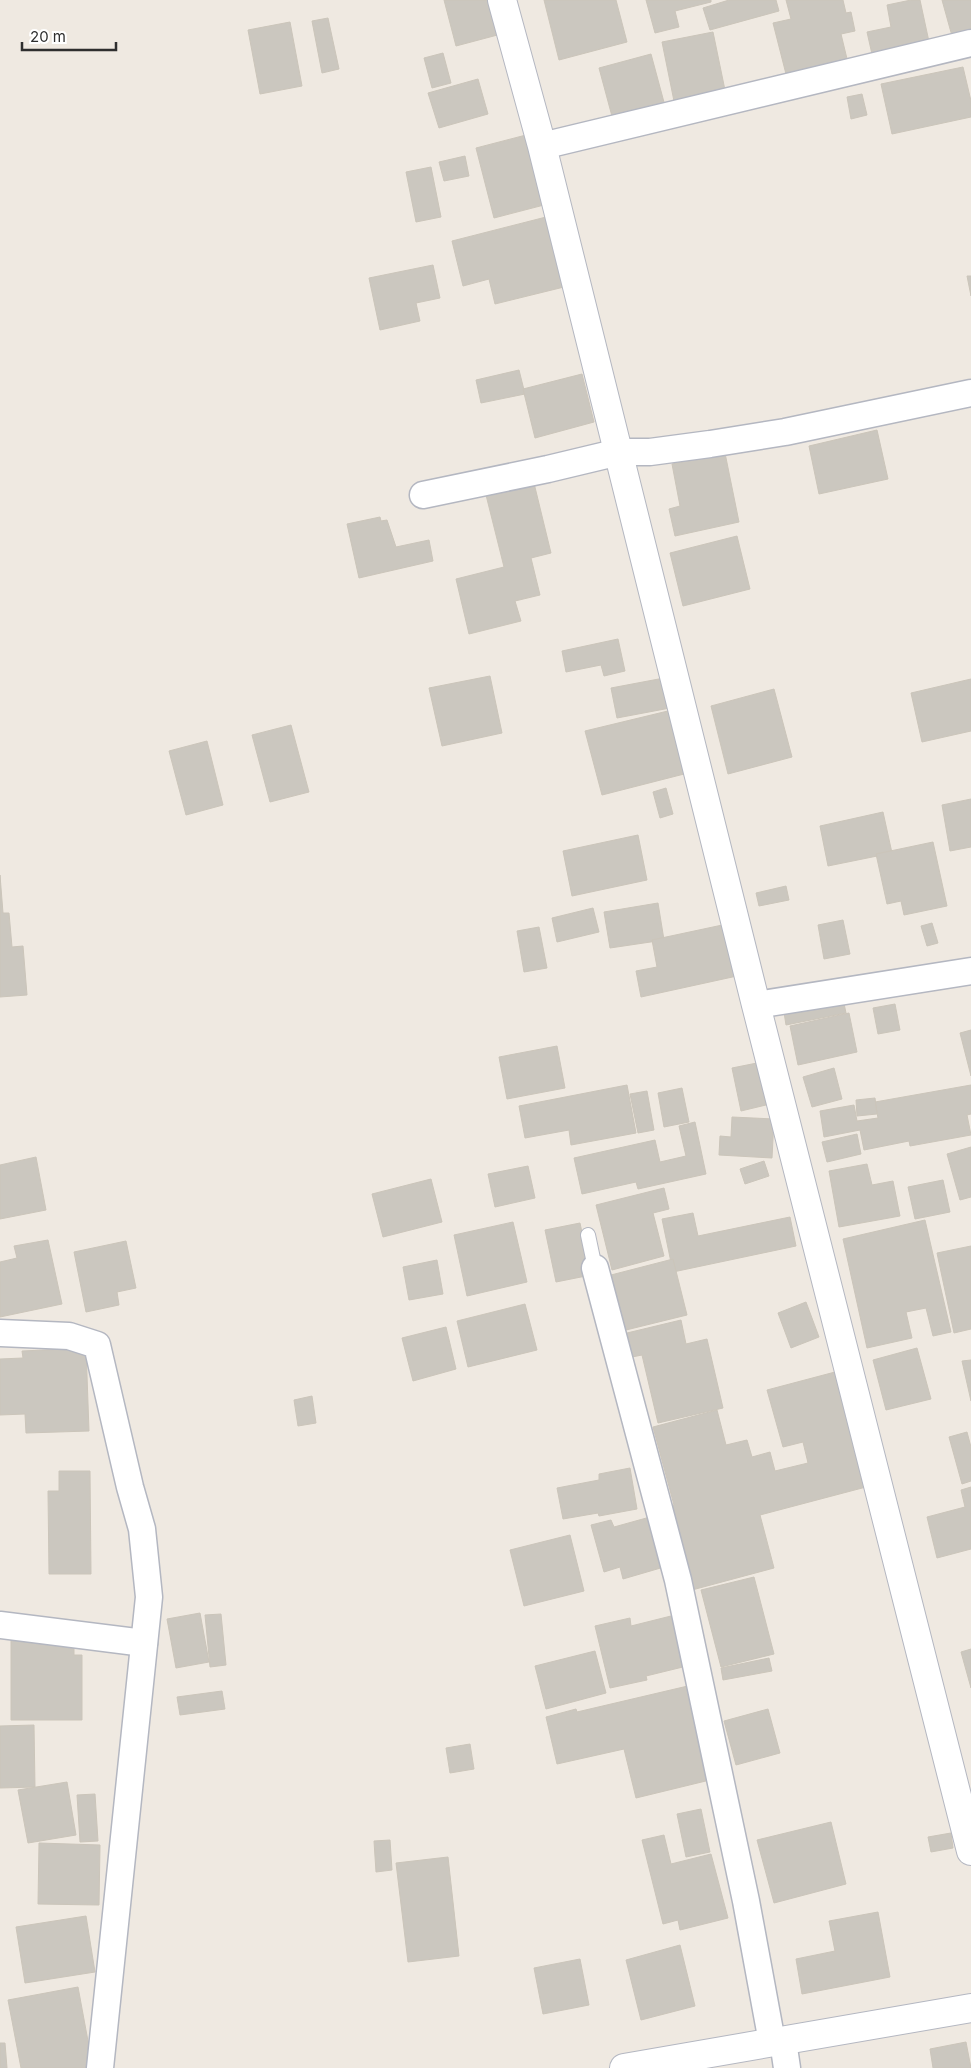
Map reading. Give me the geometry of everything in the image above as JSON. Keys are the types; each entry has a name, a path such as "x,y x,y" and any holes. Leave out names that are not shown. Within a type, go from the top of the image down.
{"street":[{"path":"502,0 542,146 756,1005 971,1851"},
{"path":"542,146 971,43"},
{"path":"424,495 618,452 650,452 785,432 971,393"},
{"path":"756,1005 971,971"},
{"path":"594,1268 678,1580 746,1901 778,2042 787,2068"},
{"path":"0,1333 69,1336 97,1345 142,1529 149,1597 100,2068"},
{"path":"0,1625 144,1643"},
{"path":"624,2068 971,2008"}],"lane":[{"path":"588,1235 594,1268"}],"building":[{"path":"444,0 496,0 505,33 456,46"},
{"path":"544,0 616,0 627,42 559,60"},
{"path":"646,0 711,0 711,2 675,11 679,27 655,33"},
{"path":"729,0 776,0 779,11 710,30 703,8"},
{"path":"786,0 843,0 846,13 851,12 855,31 841,34 848,63 787,78 773,23 791,19"},
{"path":"920,0 931,51 874,63 867,32 891,27 887,5"},
{"path":"942,0 971,0 971,30 952,36"},
{"path":"328,18 339,69 322,73 312,21"},
{"path":"290,22 302,86 260,94 248,30"},
{"path":"713,32 726,95 675,106 662,42"},
{"path":"443,53 451,83 432,88 424,58"},
{"path":"651,54 665,106 613,120 599,68"},
{"path":"963,67 971,101 971,117 892,134 881,84"},
{"path":"478,79 488,114 439,128 428,93"},
{"path":"862,94 867,115 851,119 847,97"},
{"path":"526,135 544,205 494,218 476,148"},
{"path":"465,156 469,176 444,181 439,162"},
{"path":"431,167 441,217 416,222 406,172"},
{"path":"546,217 564,287 495,304 489,279 463,286 452,241"},
{"path":"433,265 440,298 416,303 420,321 380,330 369,278"},
{"path":"967,276 971,276 971,296"},
{"path":"519,370 525,394 481,403 476,380"},
{"path":"582,374 594,422 535,438 523,389"},
{"path":"877,430 888,479 819,494 809,446"},
{"path":"725,453 739,522 675,536 669,509 680,506 672,464"},
{"path":"533,479 551,553 531,558 540,595 515,601 521,621 469,634 456,579 504,567 485,491"},
{"path":"380,517 381,521 387,520 396,547 429,540 433,561 359,578 347,524"},
{"path":"737,536 750,589 683,606 670,553"},
{"path":"618,639 625,671 604,676 601,665 566,672 562,651"},
{"path":"490,676 502,733 442,746 429,688"},
{"path":"664,678 670,708 617,718 611,688"},
{"path":"971,679 971,731 922,742 911,693"},
{"path":"774,689 792,757 728,774 711,706"},
{"path":"672,710 688,773 602,795 585,731"},
{"path":"291,725 309,792 270,802 252,735"},
{"path":"207,741 223,805 186,815 169,751"},
{"path":"666,788 673,814 660,818 653,792"},
{"path":"971,799 971,847 950,851 942,805"},
{"path":"883,812 892,853 828,866 820,826"},
{"path":"638,835 647,880 572,896 563,851"},
{"path":"933,842 947,906 904,915 901,901 887,904 876,854"},
{"path":"0,875 3,913 9,913 12,947 23,946 27,995 0,997"},
{"path":"786,886 789,900 759,906 756,893"},
{"path":"658,903 664,940 610,948 604,912"},
{"path":"593,908 599,932 557,942 552,918"},
{"path":"843,920 850,954 824,959 818,925"},
{"path":"932,923 938,943 927,946 921,926"},
{"path":"727,924 737,976 641,997 636,971 657,967 652,940"},
{"path":"539,927 547,968 524,972 517,931"},
{"path":"842,994 846,1013 786,1025 783,1006"},
{"path":"895,1004 900,1030 878,1034 873,1008"},
{"path":"849,1013 857,1052 798,1065 790,1026"},
{"path":"971,1030 971,1076 960,1033"},
{"path":"557,1046 565,1088 507,1099 499,1057"},
{"path":"757,1063 766,1105 741,1111 732,1068"},
{"path":"834,1068 842,1099 812,1107 803,1077"},
{"path":"627,1085 636,1133 571,1145 569,1130 525,1138 519,1106"},
{"path":"971,1085 971,1114 967,1115 971,1135 910,1146 909,1141 864,1150 860,1130 824,1137 820,1111 854,1105 857,1121 878,1118 875,1102"},
{"path":"682,1088 689,1122 664,1127 658,1093"},
{"path":"647,1091 654,1130 638,1133 630,1094"},
{"path":"875,1098 877,1114 857,1116 856,1100"},
{"path":"732,1117 774,1119 772,1158 719,1155 720,1136 731,1137"},
{"path":"695,1122 706,1174 638,1189 636,1182 582,1194 574,1158 655,1140 660,1162 686,1156 679,1126"},
{"path":"857,1134 861,1154 827,1162 822,1142"},
{"path":"971,1147 971,1197 960,1200 947,1154"},
{"path":"36,1157 46,1210 0,1219 0,1165"},
{"path":"764,1161 769,1176 745,1184 740,1169"},
{"path":"867,1164 872,1185 893,1181 900,1216 839,1227 829,1171"},
{"path":"528,1166 535,1198 495,1207 488,1174"},
{"path":"431,1179 442,1222 383,1237 372,1194"},
{"path":"943,1180 950,1212 915,1219 908,1187"},
{"path":"664,1188 669,1209 653,1213 664,1256 612,1270 596,1205"},
{"path":"693,1213 698,1236 790,1217 796,1246 673,1272 662,1219"},
{"path":"925,1220 951,1332 933,1336 926,1308 906,1312 912,1338 867,1348 843,1239"},
{"path":"513,1222 527,1282 467,1296 454,1235"},
{"path":"580,1223 591,1275 556,1282 545,1230"},
{"path":"48,1240 62,1304 0,1317 0,1262 17,1258 14,1246"},
{"path":"126,1241 136,1288 117,1292 119,1305 86,1312 74,1252"},
{"path":"971,1246 971,1329 954,1333 937,1253"},
{"path":"673,1259 687,1315 626,1330 611,1275"},
{"path":"437,1260 443,1294 409,1300 403,1267"},
{"path":"806,1302 819,1337 791,1348 778,1313"},
{"path":"525,1304 537,1350 468,1367 457,1321"},
{"path":"681,1320 686,1344 707,1339 723,1408 658,1423 642,1355 632,1357 627,1333"},
{"path":"446,1327 456,1369 413,1381 402,1338"},
{"path":"86,1348 89,1431 26,1433 25,1414 0,1415 0,1359 23,1358 22,1351"},
{"path":"917,1348 931,1399 886,1410 873,1360"},
{"path":"971,1360 971,1401 962,1361"},
{"path":"835,1372 866,1487 760,1515 774,1568 692,1590 670,1506 674,1505 653,1427 717,1410 726,1445 747,1440 752,1457 770,1452 775,1471 808,1463 803,1442 783,1447 767,1390"},
{"path":"312,1396 316,1423 298,1426 294,1400"},
{"path":"967,1432 971,1447 971,1481 962,1484 949,1437"},
{"path":"630,1468 637,1509 599,1516 598,1513 563,1519 557,1488 599,1480 599,1474"},
{"path":"59,1471 90,1471 91,1574 49,1574 48,1491 59,1491"},
{"path":"971,1487 971,1549 937,1558 927,1517 965,1507 961,1490"},
{"path":"650,1517 664,1567 623,1579 620,1567 604,1572 591,1525 611,1520 614,1527"},
{"path":"570,1535 584,1591 524,1606 510,1550"},
{"path":"754,1577 774,1654 721,1667 701,1590"},
{"path":"200,1613 209,1662 176,1668 167,1619"},
{"path":"221,1614 226,1665 210,1667 205,1615"},
{"path":"679,1614 691,1665 646,1676 647,1680 610,1688 595,1626 630,1618 631,1626"},
{"path":"74,1636 74,1655 82,1655 82,1720 11,1720 11,1637"},
{"path":"971,1649 971,1688 961,1652"},
{"path":"595,1651 606,1693 546,1709 535,1666"},
{"path":"769,1658 772,1671 723,1680 721,1668"},
{"path":"692,1685 714,1779 636,1798 624,1749 557,1764 546,1717 576,1709 577,1712"},
{"path":"222,1691 225,1709 180,1715 177,1697"},
{"path":"768,1709 780,1753 736,1765 724,1721"},
{"path":"34,1725 35,1787 0,1788 0,1726"},
{"path":"470,1744 474,1769 450,1773 446,1748"},
{"path":"67,1782 76,1835 28,1843 18,1790"},
{"path":"95,1794 98,1841 80,1842 77,1795"},
{"path":"701,1809 710,1852 686,1857 677,1814"},
{"path":"831,1822 846,1884 774,1903 757,1840"},
{"path":"951,1833 953,1848 931,1852 928,1837"},
{"path":"664,1835 671,1864 711,1854 728,1918 680,1930 678,1920 663,1924 642,1840"},
{"path":"390,1840 392,1870 376,1872 374,1841"},
{"path":"39,1843 100,1845 99,1905 38,1904"},
{"path":"448,1857 459,1956 408,1962 396,1863"},
{"path":"878,1912 890,1977 802,1994 796,1959 835,1951 829,1921"},
{"path":"86,1916 95,1972 25,1983 16,1927"},
{"path":"680,1945 695,2006 641,2020 626,1960"},
{"path":"580,1959 589,2005 543,2014 534,1968"},
{"path":"78,1987 93,2068 21,2068 8,2000"},
{"path":"966,2042 971,2068 933,2068 930,2049"},
{"path":"0,2043 5,2043 7,2068 0,2068"}]}
